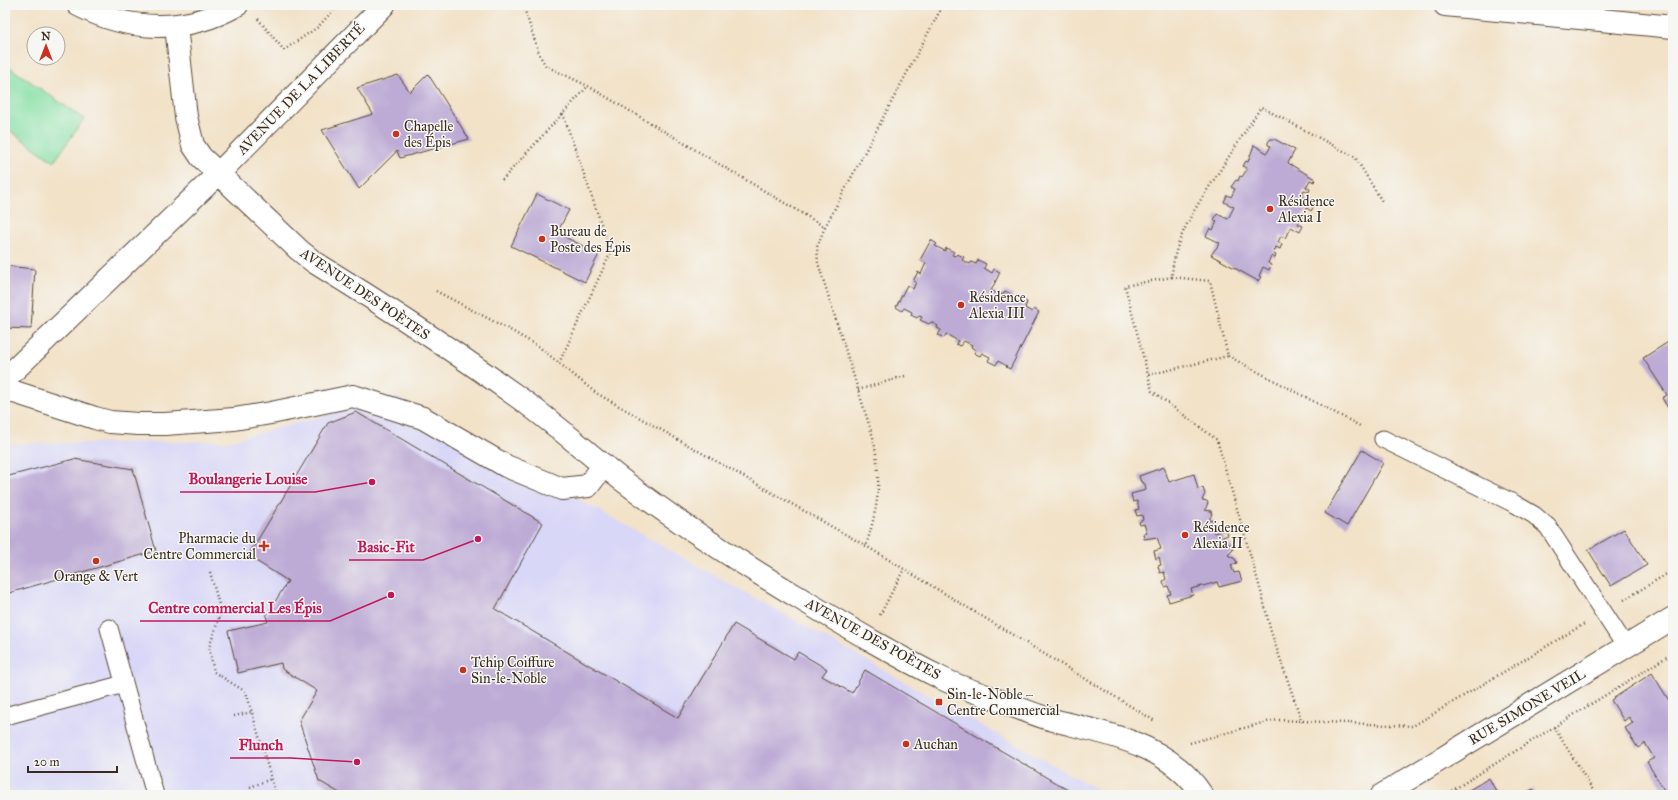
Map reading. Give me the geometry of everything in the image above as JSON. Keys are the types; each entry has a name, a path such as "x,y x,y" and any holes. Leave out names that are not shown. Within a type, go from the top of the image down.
{"street":[{"path":"78,5 93,13 125,23 142,26 176,26 211,18 237,5"},
{"name":"AVENUE DE LA LIBERTÉ","path":"218,174 384,5"},
{"path":"1445,5 1673,27"},
{"name":"AVENUE DES POÈTES","path":"176,26 186,117 193,145 201,157 218,174 299,250 314,262 452,351 517,396 625,482 706,540 867,639 953,683 1038,715 1130,741 1171,762 1189,777 1202,795"},
{"path":"5,379 218,174"},
{"path":"5,389 110,422 138,424 166,424 254,416 353,396 423,418 506,466 562,489 588,486 604,465"},
{"name":"RUE SIMONE VEIL","path":"1382,795 1673,618"}],"lane":[{"path":"1383,439 1501,497 1534,515 1548,528 1626,647"},
{"path":"109,628 155,795"},
{"path":"5,716 124,684"}],"path":[{"path":"256,16 284,50 318,27 338,5"},
{"path":"523,5 540,56 546,66 588,86 825,227"},
{"path":"866,546 875,516 879,489 878,463 858,390 818,263 817,247 825,227 943,5"},
{"path":"502,180 588,86"},
{"path":"1172,277 1172,266 1182,233 1206,192 1261,107 1355,157 1384,203"},
{"path":"559,363 611,252 563,114"},
{"path":"1228,356 1210,280 1172,277 1126,286 1152,391 1216,440 1262,595 1271,632 1302,722"},
{"path":"436,291 538,346 602,397 866,546 1157,722"},
{"path":"1148,375 1228,356 1383,439"},
{"path":"858,390 905,376"},
{"path":"867,639 904,569"},
{"path":"1157,754 1266,722 1279,720 1413,726 1673,570"},
{"path":"210,572 221,612 209,648 214,672 246,692 276,795"},
{"path":"1445,795 1673,652"},
{"path":"234,716 252,712"},
{"path":"1554,727 1596,795"},
{"path":"1184,739 1191,743"},
{"path":"250,787 271,779"}],"shaded area":[{"path":"397,397 1107,795 5,795 5,444 228,441"}],"green space":[{"path":"5,64 84,119 54,162 5,127"}],"building":[{"name":"Chapelle des Épis","path":"428,74 469,139 400,158 397,151 359,189 322,130 373,114 357,88 398,75 410,92"},
{"name":"Résidence Alexia I","path":"1271,139 1274,139 1295,150 1288,163 1315,179 1314,182 1310,180 1306,187 1310,189 1309,192 1304,190 1301,197 1315,204 1311,211 1307,208 1298,224 1303,226 1300,232 1291,227 1285,238 1281,236 1278,242 1282,244 1280,249 1276,247 1273,254 1276,255 1275,258 1271,256 1268,263 1271,265 1269,270 1263,267 1259,276 1261,277 1258,281 1211,255 1220,243 1206,236 1210,228 1213,230 1217,221 1214,220 1217,214 1228,219 1234,207 1224,202 1227,195 1231,197 1235,189 1231,187 1236,180 1238,181 1240,176 1242,177 1247,169 1243,166 1246,161 1248,162 1254,145 1267,153 1271,146 1268,145 1268,142"},
{"name":"Bureau de Poste des Épis","path":"537,194 569,210 557,233 599,254 585,282 511,246"},
{"name":"Résidence Alexia III","path":"931,240 937,244 935,246 945,251 946,248 954,252 952,255 955,256 957,254 964,257 962,260 970,264 971,262 976,264 978,260 986,264 984,268 992,273 994,269 1000,272 991,291 1003,295 1005,291 1013,295 1011,299 1019,303 1021,299 1027,302 1025,308 1032,312 1034,309 1039,312 1010,369 998,361 996,365 988,361 990,357 982,353 980,356 974,353 976,350 971,347 972,345 964,341 960,346 956,344 958,341 946,334 944,338 938,335 941,330 937,328 938,326 931,322 929,324 920,320 922,317 919,316 917,318 911,315 912,312 904,308 902,311 896,307 907,285 913,289 916,282 913,281 918,272 921,274 926,263 920,260"},
{"path":"5,266 35,269 31,329 5,328"},
{"path":"1673,339 1673,416 1662,398 1667,395 1643,358"},
{"path":"356,412 543,523 495,609 678,718 734,624 794,659 798,652 827,669 822,676 852,693 865,670 1076,795 423,795 416,790 413,795 343,795 319,781 299,721 317,691 282,669 281,663 238,673 228,631 268,622 266,616 288,581 248,556 328,423"},
{"path":"1362,450 1383,463 1347,526 1325,513"},
{"path":"74,459 133,469 156,551 5,594 5,477"},
{"name":"Résidence Alexia II","path":"1164,467 1169,482 1194,474 1198,489 1203,488 1205,494 1202,500 1207,501 1208,503 1205,510 1211,511 1212,514 1209,520 1214,521 1216,526 1212,527 1214,533 1226,529 1228,535 1223,537 1226,546 1231,544 1233,550 1228,555 1235,559 1237,563 1231,565 1234,573 1239,572 1242,581 1219,587 1217,582 1191,589 1193,595 1169,602 1167,595 1171,594 1168,586 1165,587 1163,581 1166,579 1164,572 1160,573 1158,566 1161,565 1159,557 1156,559 1154,551 1161,549 1157,537 1144,539 1143,534 1147,533 1144,524 1140,525 1139,522 1143,520 1142,515 1137,516 1135,510 1139,509 1137,501 1133,502 1131,494 1146,490 1145,484 1141,482 1139,476"},
{"path":"1624,529 1647,565 1611,586 1588,550"},
{"path":"1652,673 1673,707 1673,795 1667,795 1647,762 1654,758 1645,743 1638,748 1625,728 1633,723 1629,717 1624,721 1611,700"},
{"path":"1489,778 1497,793 1496,795 1461,795"},
{"path":"1533,789 1536,795 1522,795"}],"place":[{"name":"Chapelle des Épis","path":"396,134"},
{"name":"Résidence Alexia I","path":"1270,209"},
{"name":"Bureau de Poste des Épis","path":"542,239"},
{"name":"Résidence Alexia III","path":"961,305"},
{"name":"Boulangerie Louise","path":"372,482"},
{"name":"Résidence Alexia II","path":"1185,535"},
{"name":"Basic-Fit","path":"478,539"},
{"name":"Pharmacie du Centre Commercial","path":"264,546"},
{"name":"Orange & Vert","path":"96,561"},
{"name":"Centre commercial Les Épis","path":"391,595"},
{"name":"Tchip Coiffure Sin-le-Noble","path":"463,670"},
{"name":"Sin-le-Noble – Centre Commercial","path":"939,702"},
{"name":"Auchan","path":"906,744"},
{"name":"Flunch","path":"357,762"}]}
